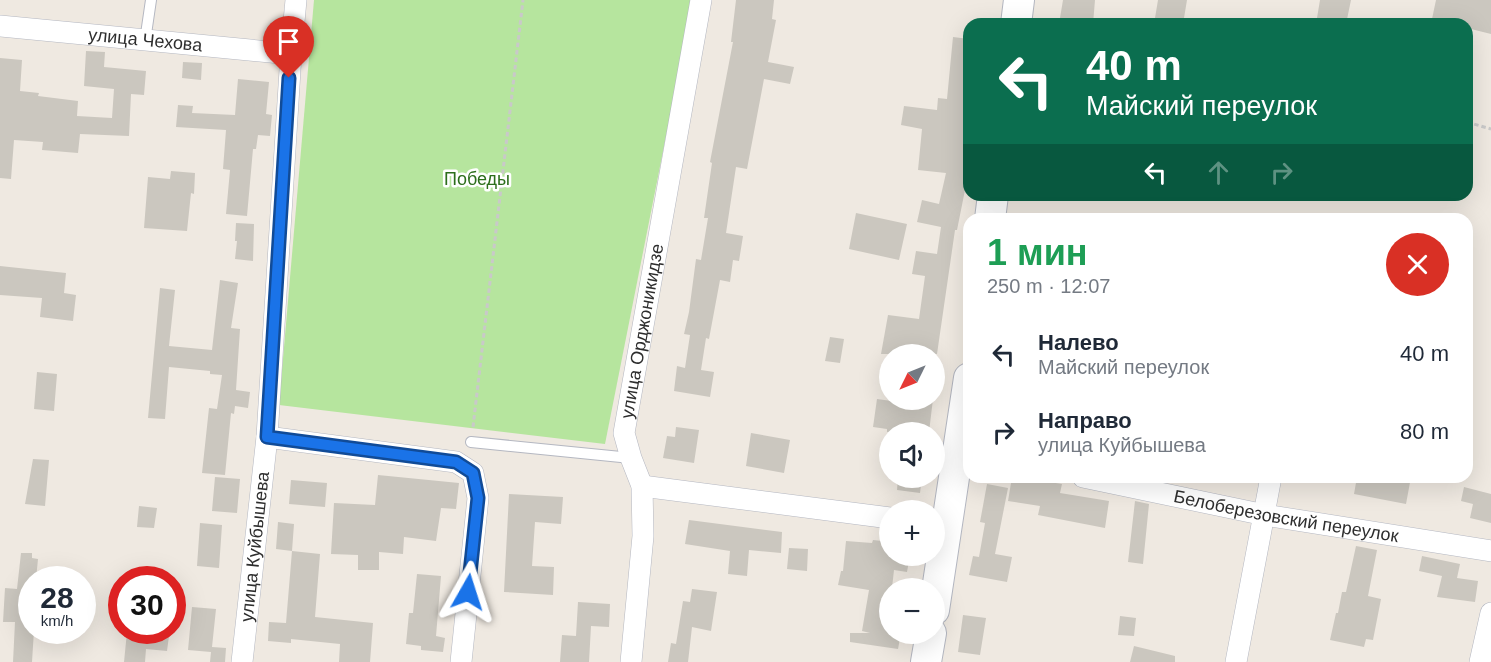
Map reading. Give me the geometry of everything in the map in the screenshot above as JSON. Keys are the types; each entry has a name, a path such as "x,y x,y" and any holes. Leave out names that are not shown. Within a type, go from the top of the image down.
{"street":[{"name":"улица Куйбышева","path":"242,662 267,437 296,0"},
{"name":"улица Орджоникидзе","path":"631,662 643,536 642,486 624,433 701,0"},
{"path":"1017,18 1019,0"},
{"name":"улица Чехова","path":"0,26 291,54"},
{"path":"267,437 456,462 473,473 478,498 461,662"},
{"path":"945,512 963,456"},
{"name":"Белоберезовский переулок","path":"1113,483 1265,514 1491,551"},
{"path":"1236,662 1270,483"},
{"path":"642,486 879,517"},
{"path":"1480,662 1491,613"},
{"path":"926,662 929,644"}],"lane":[{"path":"145,40 151,0"},
{"path":"471,442 631,458"}],"path":[{"path":"471,442 523,0"},
{"path":"1473,124 1491,129"}],"green space":[{"name":"Победы","path":"314,0 693,0 605,444 279,405"}],"building":[{"path":"736,0 774,0 772,19 776,20 768,62 794,67 790,84 764,79 747,169 736,167 726,233 743,236 739,261 733,260 730,282 720,280 709,339 706,338 701,370 714,372 710,397 674,391 677,366 685,368 690,335 684,334 696,259 701,260 708,218 704,218 712,163 710,162 733,42 731,42"},
{"path":"1063,0 1095,0 1094,18 1060,18"},
{"path":"1158,0 1187,0 1184,18 1155,18"},
{"path":"1320,0 1351,0 1347,18 1317,18"},
{"path":"1436,0 1491,0 1491,34 1473,30 1473,18 1432,18"},
{"path":"953,37 963,38 963,200 957,230 955,230 938,344 883,344 888,315 919,319 925,276 912,274 916,251 937,254 941,227 917,222 922,200 939,204 946,173 918,170 922,129 901,125 904,106 937,110 938,98 947,99"},
{"path":"86,51 105,52 104,67 146,71 144,95 131,94 129,136 80,134 78,153 42,150 43,142 14,140 11,179 0,178 0,58 22,60 20,91 39,93 38,96 78,101 77,116 112,118 114,89 84,86"},
{"path":"183,62 202,63 201,80 182,78"},
{"path":"238,79 269,82 266,114 272,115 270,136 258,135 256,149 253,149 247,216 226,214 230,170 223,169 226,130 176,127 178,105 193,106 192,113 235,115"},
{"path":"171,171 195,173 194,194 191,193 187,231 144,228 148,177 170,179"},
{"path":"856,213 907,224 899,260 849,249"},
{"path":"236,223 254,224 253,261 235,259"},
{"path":"0,266 66,273 64,293 76,295 73,321 40,317 42,298 0,295"},
{"path":"220,280 238,283 231,328 240,329 236,390 250,392 248,408 235,406 234,414 231,413 225,475 202,473 209,408 217,409 222,375 210,374 210,371 169,367 165,419 148,418 160,288 175,290 169,346 212,350"},
{"path":"830,337 844,339 840,363 825,361"},
{"path":"37,372 57,374 54,411 34,409"},
{"path":"877,399 879,399 879,410 932,410 930,422 879,422 879,428 873,427"},
{"path":"676,427 699,430 694,463 663,458 667,436 675,437"},
{"path":"751,433 790,440 784,473 746,466"},
{"path":"33,459 49,460 45,506 25,504"},
{"path":"378,475 459,483 456,509 441,508 436,541 404,537 403,554 379,552 379,570 358,570 358,555 331,554 334,503 375,505"},
{"path":"215,477 240,479 237,513 212,511"},
{"path":"291,480 327,483 325,507 289,504"},
{"path":"1011,483 1056,483 1062,484 1060,493 1109,501 1105,528 1038,515 1040,506 1008,501"},
{"path":"1356,483 1410,483 1406,504 1354,494"},
{"path":"987,484 1008,488 995,554 1012,557 1007,582 969,575 973,556 979,557 985,523 980,522"},
{"path":"1464,487 1491,494 1491,523 1470,518 1473,504 1461,501"},
{"path":"897,488 921,488 920,493 897,490"},
{"path":"509,494 563,497 561,524 535,522 532,566 554,567 553,595 504,592"},
{"path":"1135,501 1149,504 1143,564 1128,562"},
{"path":"139,506 157,508 154,528 137,527"},
{"path":"689,520 782,532 781,553 749,550 747,576 728,574 730,551 685,544"},
{"path":"278,522 294,524 292,551 276,549"},
{"path":"200,523 222,525 219,568 197,566"},
{"path":"873,540 879,541 879,566 908,566 907,572 894,570 893,578 879,578 879,644 899,644 898,649 850,642 850,633 870,633 862,631 869,590 838,585 841,571 843,571 846,541 872,543"},
{"path":"1356,546 1377,550 1368,596 1381,599 1373,640 1366,639 1364,647 1330,640 1342,592 1346,592"},
{"path":"789,548 808,549 807,571 787,569"},
{"path":"292,551 320,554 315,617 373,623 370,662 339,662 340,644 291,639 291,643 268,641 269,622 286,623"},
{"path":"21,553 32,553 32,558 38,559 37,566 20,566"},
{"path":"1422,556 1460,564 1457,578 1478,581 1475,602 1437,597 1442,576 1419,571"},
{"path":"417,574 441,576 436,636 445,638 443,652 421,650 421,646 406,644 409,613 413,613"},
{"path":"18,580 18,644 33,644 32,662 13,662 15,622 3,622 5,588 17,589"},
{"path":"692,589 717,592 711,631 692,627 688,662 668,662 671,643 676,644 683,601 690,602"},
{"path":"578,602 610,604 609,627 591,626 589,662 560,662 562,635 576,636"},
{"path":"192,607 216,609 212,647 226,648 225,662 210,662 211,652 188,650"},
{"path":"963,615 986,618 980,655 958,652"},
{"path":"1120,616 1136,618 1134,636 1118,635"},
{"path":"126,644 168,644 167,651 146,649 145,662 124,662"},
{"path":"1134,646 1175,656 1175,662 1130,662"}],"route":[{"path":"289,78 267,437 456,462 473,473 478,498 468,592"}]}
